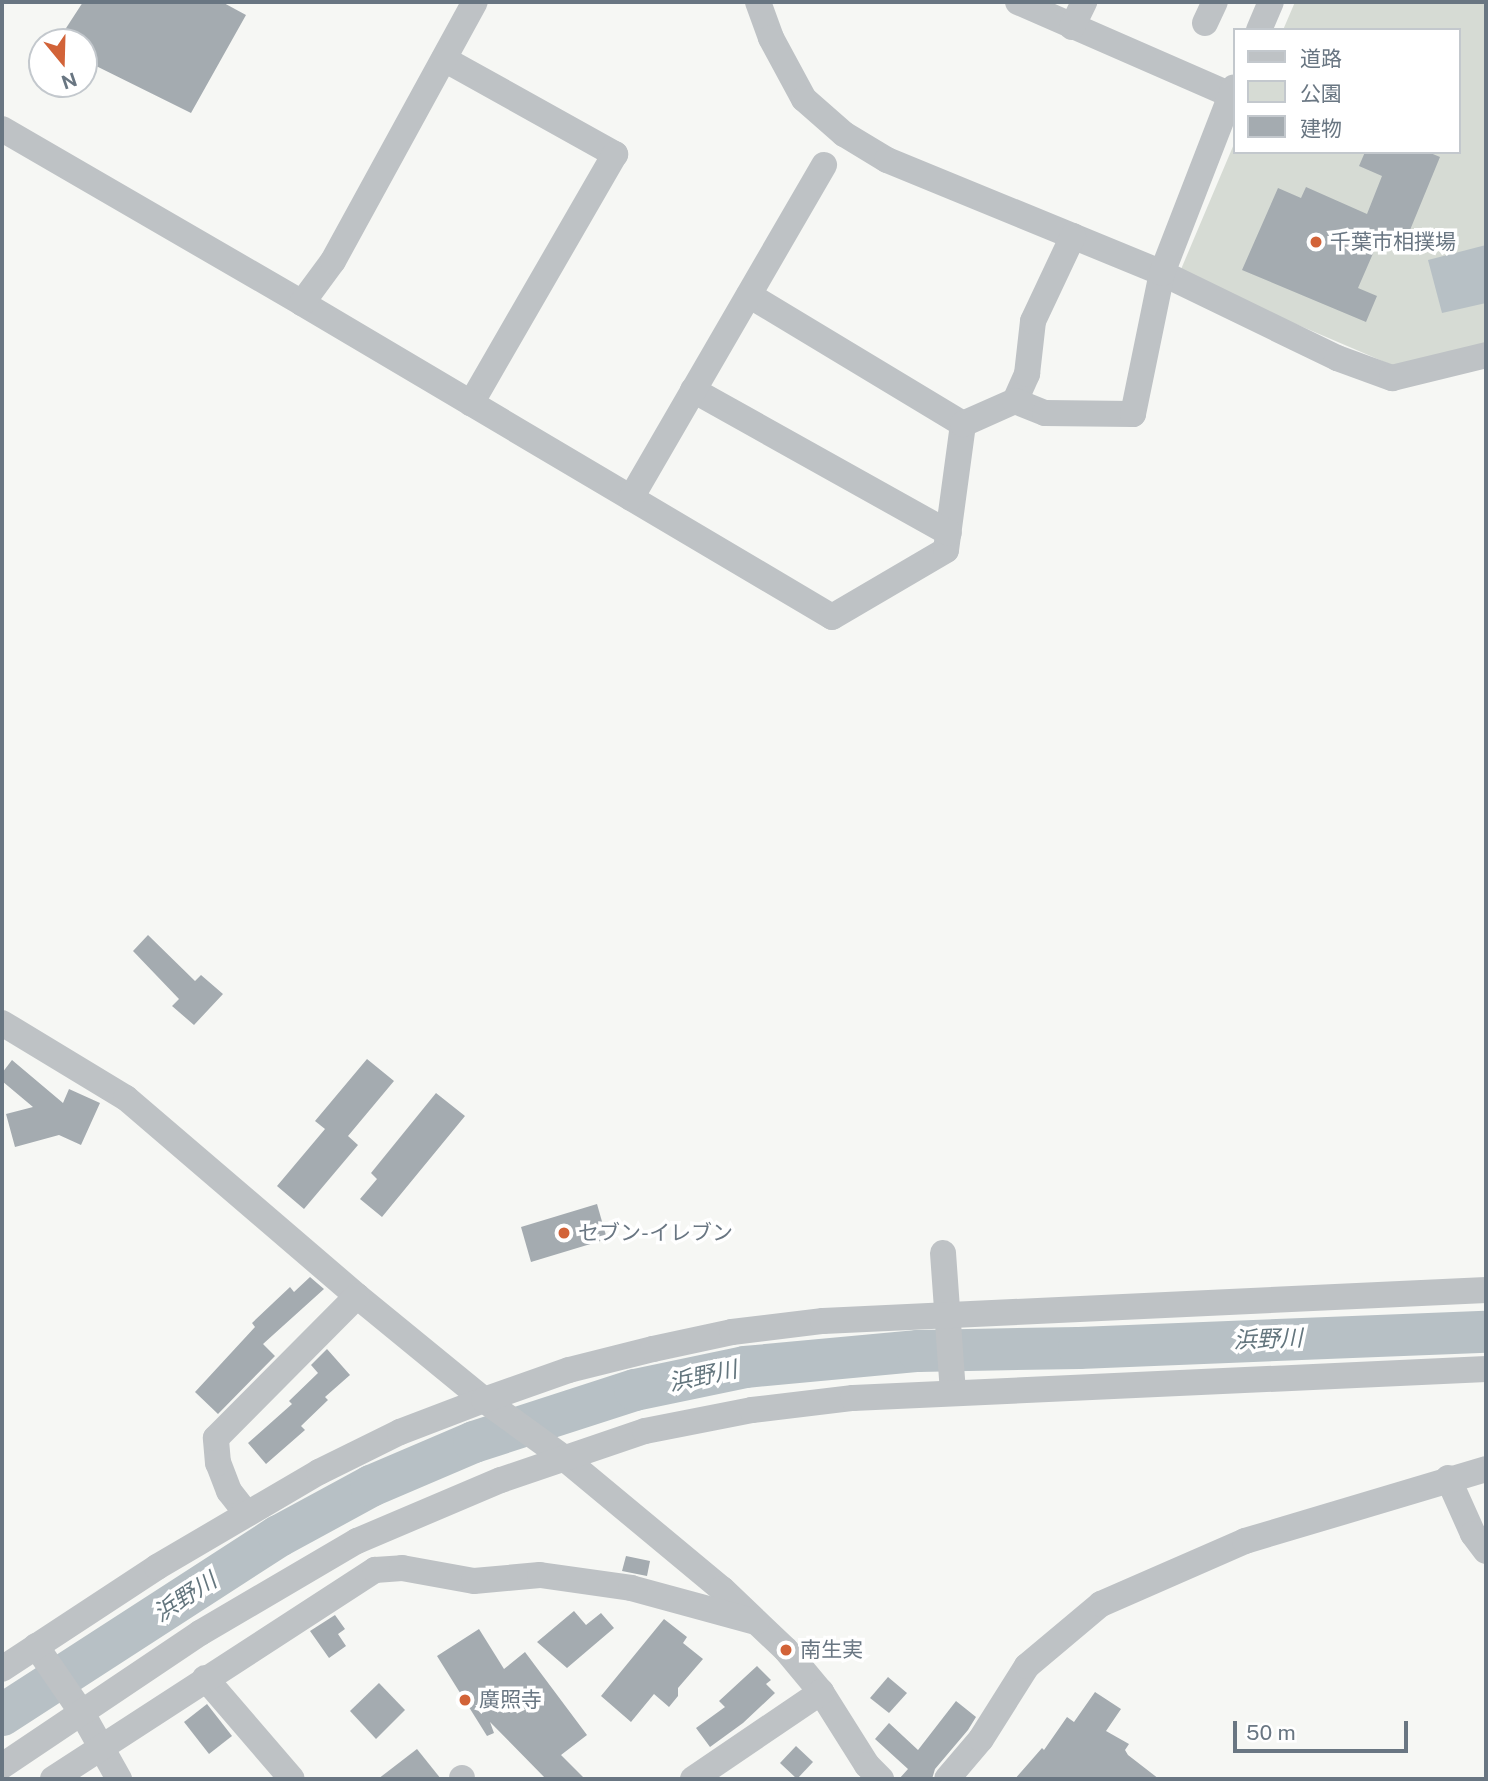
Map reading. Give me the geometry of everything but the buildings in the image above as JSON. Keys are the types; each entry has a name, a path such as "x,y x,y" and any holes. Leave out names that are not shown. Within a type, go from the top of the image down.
{"street":[{"path":"302,303 333,261 475,2"},
{"path":"758,2 771,38 804,99 844,134 887,160 1162,272 1337,358 1392,378 1486,355"},
{"path":"1018,2 1072,27 1232,91"},
{"path":"1072,27 1084,2"},
{"path":"1260,28 1271,2"},
{"path":"444,59 615,154 471,403"},
{"path":"1015,401 1045,413 1133,414 1162,272 1232,94"},
{"path":"2,129 832,617 946,550 963,424"},
{"path":"631,498 824,164"},
{"path":"963,424 1015,401 1027,374 1032,321 1073,236"},
{"path":"749,295 963,424"},
{"path":"693,390 949,533"},
{"path":"2,1023 126,1098 356,1296 484,1400 564,1458 761,1623 821,1692 867,1765 881,1779"},
{"path":"943,1253 953,1392"},
{"path":"2,1669 157,1567 318,1472 388,1438 569,1370 732,1332 823,1321 1486,1290"},
{"path":"247,1514 226,1482 218,1463 216,1438 356,1296"},
{"path":"2,1766 200,1633 357,1541 425,1510 645,1431 752,1410 853,1398 1486,1369"},
{"path":"947,1779 981,1739 1027,1666 1101,1604 1245,1541 1448,1478 1486,1469"},
{"path":"1448,1478 1474,1534 1486,1550"},
{"path":"357,1541 375,1570"},
{"path":"53,1779 375,1570 402,1568 474,1581 540,1575 631,1588 761,1623"},
{"path":"36,1646 82,1713 119,1779"},
{"path":"205,1678 292,1779"},
{"path":"694,1779 821,1692"}],"green space":[{"path":"1295,2 1486,2 1486,343 1394,366 1179,274 1232,149 1232,154 1460,154 1460,28 1284,28"}],"shaded area":[{"path":"1486,245 1486,303 1442,313 1428,260"}],"waterway":[{"name":"浜野川","path":"2,1715 279,1536 371,1486 474,1442 635,1390 745,1367 918,1351 1079,1348 1486,1332"}],"place":[{"name":"千葉市相撲場","path":"1316,242"},
{"name":"セブン-イレブン","path":"564,1233"},
{"name":"南生実","path":"786,1650"},
{"name":"廣照寺","path":"465,1700"}]}
